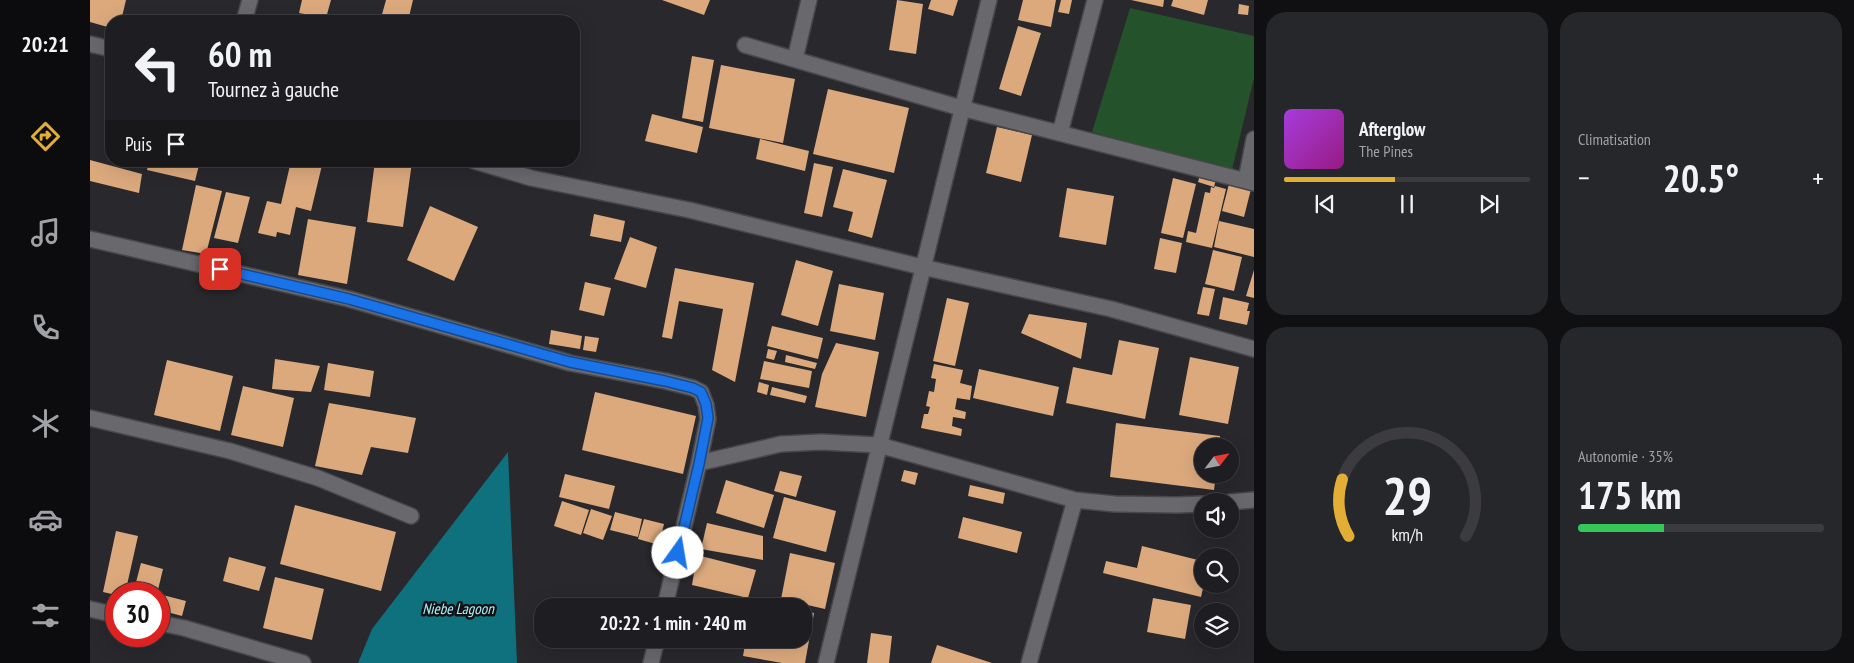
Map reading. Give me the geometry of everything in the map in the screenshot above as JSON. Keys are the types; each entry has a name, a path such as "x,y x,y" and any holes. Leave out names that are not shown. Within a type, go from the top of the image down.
{"street":[{"path":"246,15 250,0"},
{"path":"795,59 809,0"},
{"path":"826,663 989,0"},
{"path":"1060,133 1095,0"},
{"path":"90,44 105,48"},
{"path":"745,45 961,108 1250,182 1254,139"},
{"path":"494,167 531,178 689,210 922,267 1112,310 1254,349"},
{"path":"90,239 349,299 570,362 665,381 701,392 706,404 708,418 667,598"},
{"path":"90,418 230,451 318,478 411,516"},
{"path":"699,464 781,444 821,442 880,445 1075,500 1114,504 1194,504"},
{"path":"1030,663 1075,500"},
{"path":"1239,501 1254,500"},
{"path":"90,610 105,613"},
{"path":"170,625 303,663"},
{"path":"651,663 655,648"}],"green space":[{"path":"1130,8 1254,36 1254,78 1232,170 1092,132"}],"water":[{"name":"Niebe Lagoon","path":"508,452 517,663 358,663 372,629"}],"building":[{"path":"90,0 126,0 122,15 105,15 105,26 90,22"},
{"path":"302,0 331,0 327,15 299,13"},
{"path":"386,0 413,0 409,15 382,15"},
{"path":"662,0 710,0 704,15"},
{"path":"897,0 923,4 916,54 889,50"},
{"path":"931,0 958,0 953,16 928,9"},
{"path":"1023,0 1056,0 1051,27 1018,20"},
{"path":"1061,0 1072,0 1069,14 1058,12"},
{"path":"1131,0 1164,0 1163,7"},
{"path":"1173,0 1208,0 1204,15 1171,6"},
{"path":"1239,4 1249,6 1248,15 1238,14"},
{"path":"1018,26 1041,33 1021,96 999,89"},
{"path":"692,56 714,60 703,122 682,118"},
{"path":"721,65 795,79 783,143 709,128"},
{"path":"828,89 909,108 894,173 813,154"},
{"path":"652,114 703,127 697,153 645,141"},
{"path":"997,127 1032,135 1021,182 986,173"},
{"path":"760,139 809,151 805,171 756,159"},
{"path":"90,160 105,164 105,167 116,167 142,174 139,193 90,181"},
{"path":"814,163 833,167 822,217 804,213"},
{"path":"148,167 198,167 195,181 147,170"},
{"path":"290,167 322,167 311,211 296,207 290,235 277,232 276,237 258,233 267,201 281,204"},
{"path":"374,167 411,167 403,227 367,222"},
{"path":"843,169 887,180 872,238 848,231 853,212 833,207"},
{"path":"1200,175 1216,179 1214,187 1198,182"},
{"path":"1173,178 1196,184 1183,238 1161,233"},
{"path":"1229,184 1251,189 1244,217 1222,211"},
{"path":"196,185 222,191 206,254 182,250"},
{"path":"1215,186 1226,189 1212,248 1186,242 1188,231 1196,233 1205,192 1210,193 1211,187 1214,188"},
{"path":"1067,188 1114,196 1106,245 1059,237"},
{"path":"226,192 250,197 238,243 214,238"},
{"path":"430,206 478,227 454,281 407,260"},
{"path":"594,214 625,221 621,242 590,236"},
{"path":"308,219 356,227 347,284 298,275"},
{"path":"1219,221 1254,229 1254,257 1214,247"},
{"path":"630,237 657,247 646,288 614,279"},
{"path":"1160,238 1182,243 1176,273 1154,269"},
{"path":"1213,250 1242,257 1234,291 1205,284"},
{"path":"796,260 833,271 818,326 781,315"},
{"path":"675,268 754,283 735,382 712,370 723,309 679,301 672,339 662,337"},
{"path":"1254,270 1254,298 1246,296"},
{"path":"585,282 611,288 604,316 579,310"},
{"path":"839,284 884,293 875,340 830,331"},
{"path":"1203,287 1215,289 1209,316 1197,314"},
{"path":"1223,297 1249,303 1247,311 1250,311 1247,325 1219,319"},
{"path":"947,298 969,303 955,366 933,361"},
{"path":"1029,314 1087,323 1081,359 1021,333"},
{"path":"772,326 823,338 818,359 767,346"},
{"path":"551,330 582,336 580,349 549,344"},
{"path":"585,336 599,338 596,352 583,350"},
{"path":"1119,340 1159,348 1145,419 1066,403 1073,367 1112,375"},
{"path":"836,343 879,352 866,417 815,407 822,374"},
{"path":"768,349 777,351 774,360 766,358"},
{"path":"786,355 817,363 815,369 785,362"},
{"path":"1190,357 1239,367 1228,424 1179,415"},
{"path":"275,359 320,366 311,392 272,389"},
{"path":"167,360 233,376 220,431 154,415"},
{"path":"764,361 812,371 809,388 760,379"},
{"path":"328,363 374,371 370,397 324,390"},
{"path":"934,364 963,370 960,383 972,386 970,400 957,398 955,409 966,412 965,419 953,417 952,426 962,429 961,436 921,428 924,414 928,414 930,407 926,406 929,391 934,392 936,379 931,378"},
{"path":"979,369 1059,387 1053,416 973,398"},
{"path":"759,382 769,385 767,395 757,392"},
{"path":"243,386 294,398 283,447 231,435"},
{"path":"772,387 807,396 805,403 770,395"},
{"path":"595,392 696,416 683,474 582,450"},
{"path":"329,403 416,418 408,453 371,447 362,475 315,466"},
{"path":"1116,423 1220,436 1220,438 1194,438 1194,483 1215,483 1214,490 1110,477"},
{"path":"904,470 918,473 915,485 901,481"},
{"path":"780,471 802,476 796,497 774,491"},
{"path":"565,474 615,486 609,509 559,497"},
{"path":"726,480 774,495 764,528 716,513"},
{"path":"970,485 1005,493 1003,504 968,496"},
{"path":"784,497 836,511 826,552 773,538"},
{"path":"562,501 589,510 581,535 554,526"},
{"path":"295,505 396,532 381,591 280,564"},
{"path":"591,509 612,516 603,540 583,533"},
{"path":"615,512 642,519 638,537 610,530"},
{"path":"963,517 1022,532 1017,553 958,538"},
{"path":"644,519 664,524 659,545 638,539"},
{"path":"707,523 763,536 763,560 701,549"},
{"path":"116,531 138,536 128,582 105,582"},
{"path":"1142,546 1194,559 1194,593 1202,593 1201,597 1103,573 1106,561 1137,568"},
{"path":"790,553 835,563 825,609 812,606 812,598 781,598"},
{"path":"697,555 756,570 748,598 692,585"},
{"path":"229,557 266,567 259,591 223,581"},
{"path":"141,563 163,569 160,582 136,582"},
{"path":"275,577 324,589 312,640 263,628"},
{"path":"170,597 186,601 182,616 170,613"},
{"path":"1153,598 1191,605 1185,639 1147,632"},
{"path":"871,633 892,636 889,663 867,663"},
{"path":"937,645 992,663 931,663"},
{"path":"744,648 808,648 805,663 782,663 743,656"}],"route":[{"path":"220,269 349,299 570,362 665,381 701,392 706,404 708,418 678,553"}]}
